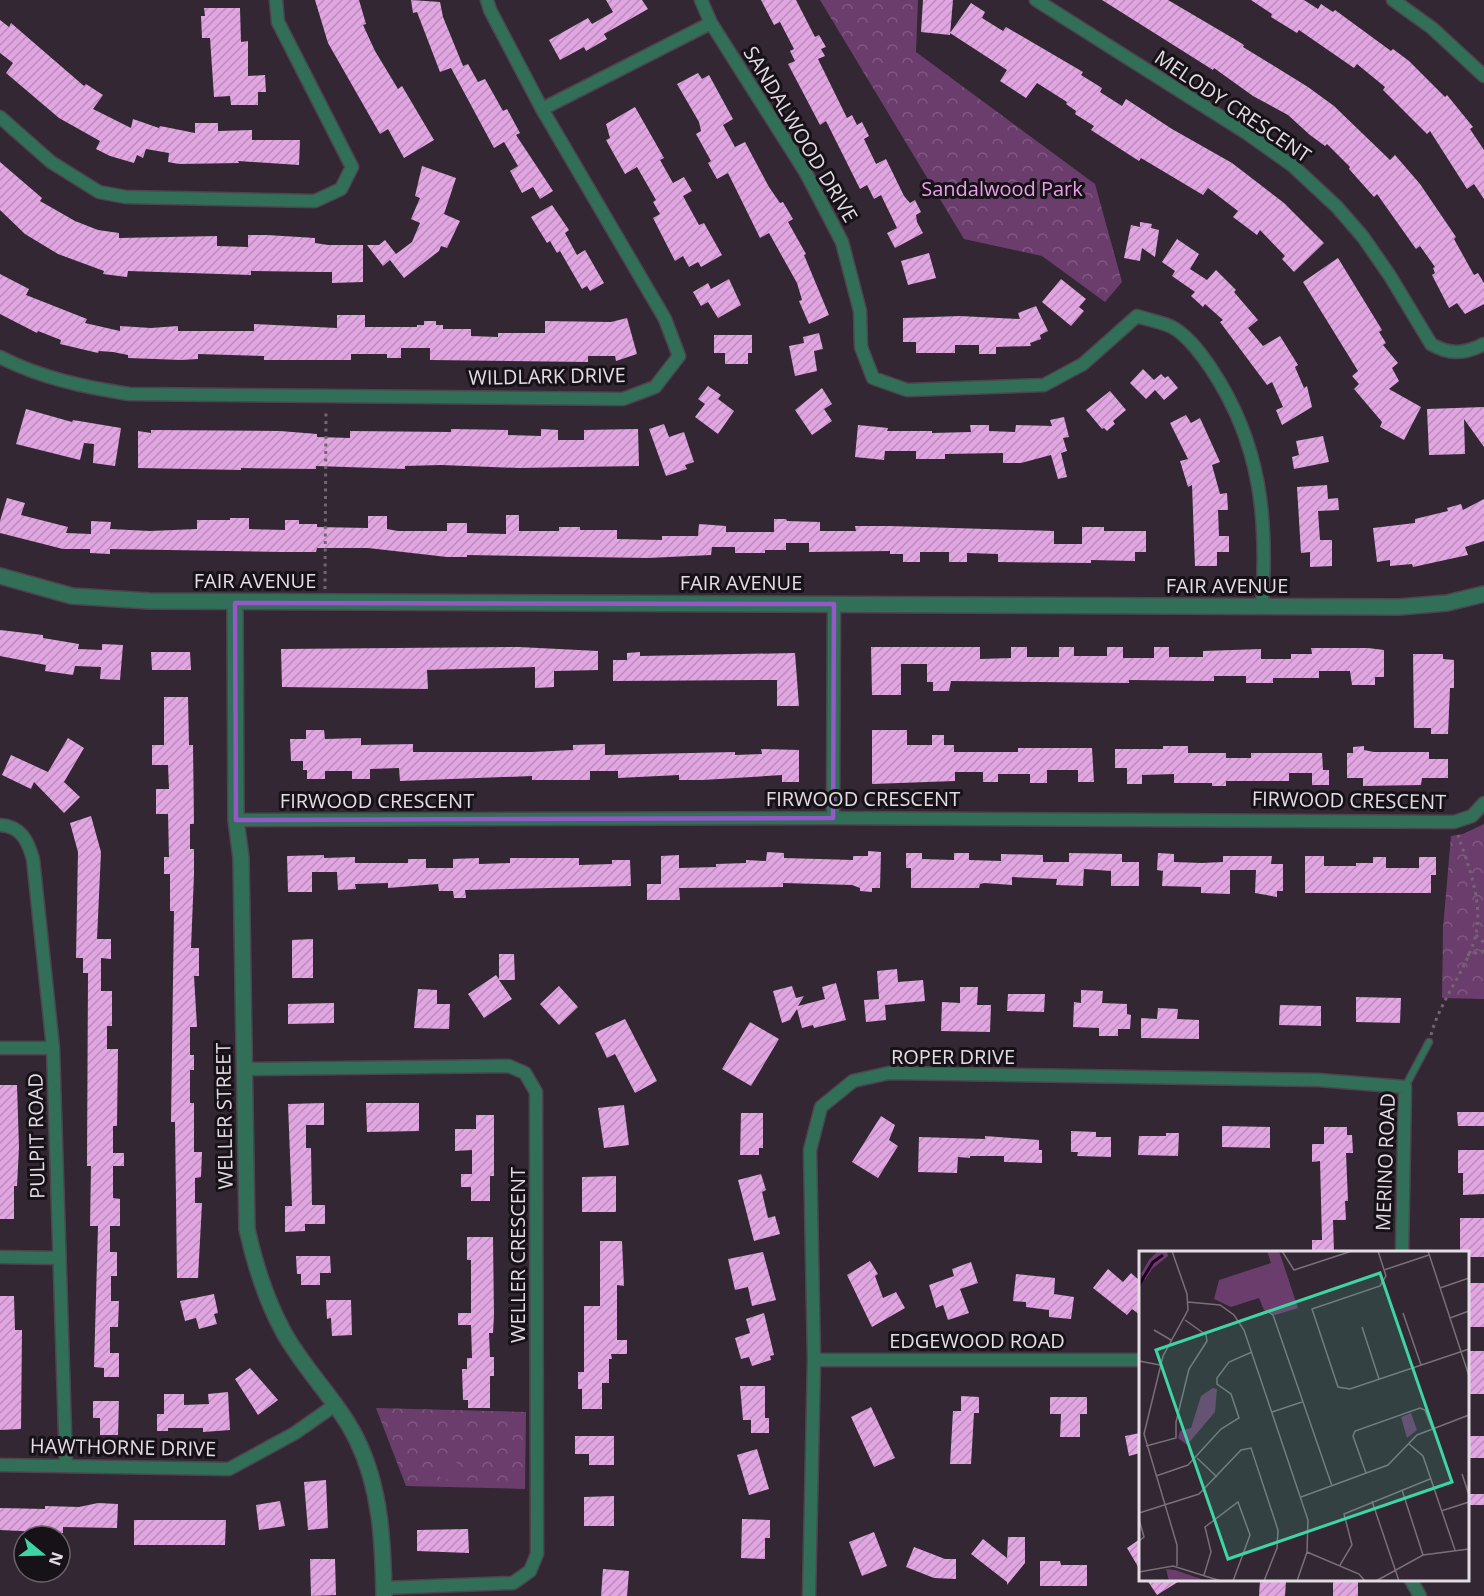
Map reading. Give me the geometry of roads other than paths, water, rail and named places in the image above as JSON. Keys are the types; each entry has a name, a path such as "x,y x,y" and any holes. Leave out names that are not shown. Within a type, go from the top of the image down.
{"street":[{"path":"0,117 51,162 99,192 126,197 315,201 341,189 352,167 278,22 276,0"},
{"name":"WILDLARK DRIVE","path":"0,357 17,366 74,385 129,394 622,399 655,387 679,356 665,319 542,109 490,10 487,0"},
{"name":"SANDALWOOD DRIVE","path":"701,0 711,23 806,173 842,242 861,311 861,347 873,378 907,390 1044,385 1083,364 1137,316 1173,327 1204,358 1230,397 1248,437 1260,482 1264,583 1262,606"},
{"name":"MELODY CRESCENT","path":"1036,0 1248,134 1293,166 1337,207 1363,237 1390,276 1431,344 1442,351 1463,353 1484,344"},
{"path":"1393,0 1439,34 1484,76"},
{"path":"542,109 711,23"},
{"name":"FAIR AVENUE","path":"0,576 72,596 235,603 325,601 1419,606 1484,594"},
{"name":"WELLER STREET","path":"235,603 236,820 241,858 247,1229 260,1283 284,1333 357,1440 372,1476 382,1535 384,1592"},
{"path":"833,818 834,604"},
{"name":"FIRWOOD CRESCENT","path":"236,820 833,818 1454,822 1472,816 1484,803"},
{"name":"PULPIT ROAD","path":"0,825 12,826 28,840 33,859 53,1048 66,1465"},
{"path":"0,1048 53,1048"},
{"name":"WELLER CRESCENT","path":"245,1069 509,1066 525,1073 536,1092 537,1554 530,1571 513,1583 384,1592"},
{"name":"ROPER DRIVE","path":"809,1596 814,1360 810,1150 821,1107 853,1081 889,1073 1319,1080 1405,1087"},
{"name":"MERINO ROAD","path":"1402,1251 1405,1087"},
{"path":"0,1257 58,1258"},
{"name":"EDGEWOOD ROAD","path":"814,1360 1139,1360"},
{"name":"HAWTHORNE DRIVE","path":"0,1465 229,1469 295,1433 335,1405"},
{"path":"1412,1581 1420,1596"}],"lane":[{"name":"MERINO ROAD","path":"1405,1087 1430,1042"}],"park label":[{"name":"Sandalwood Park","path":"1002,188"}]}
